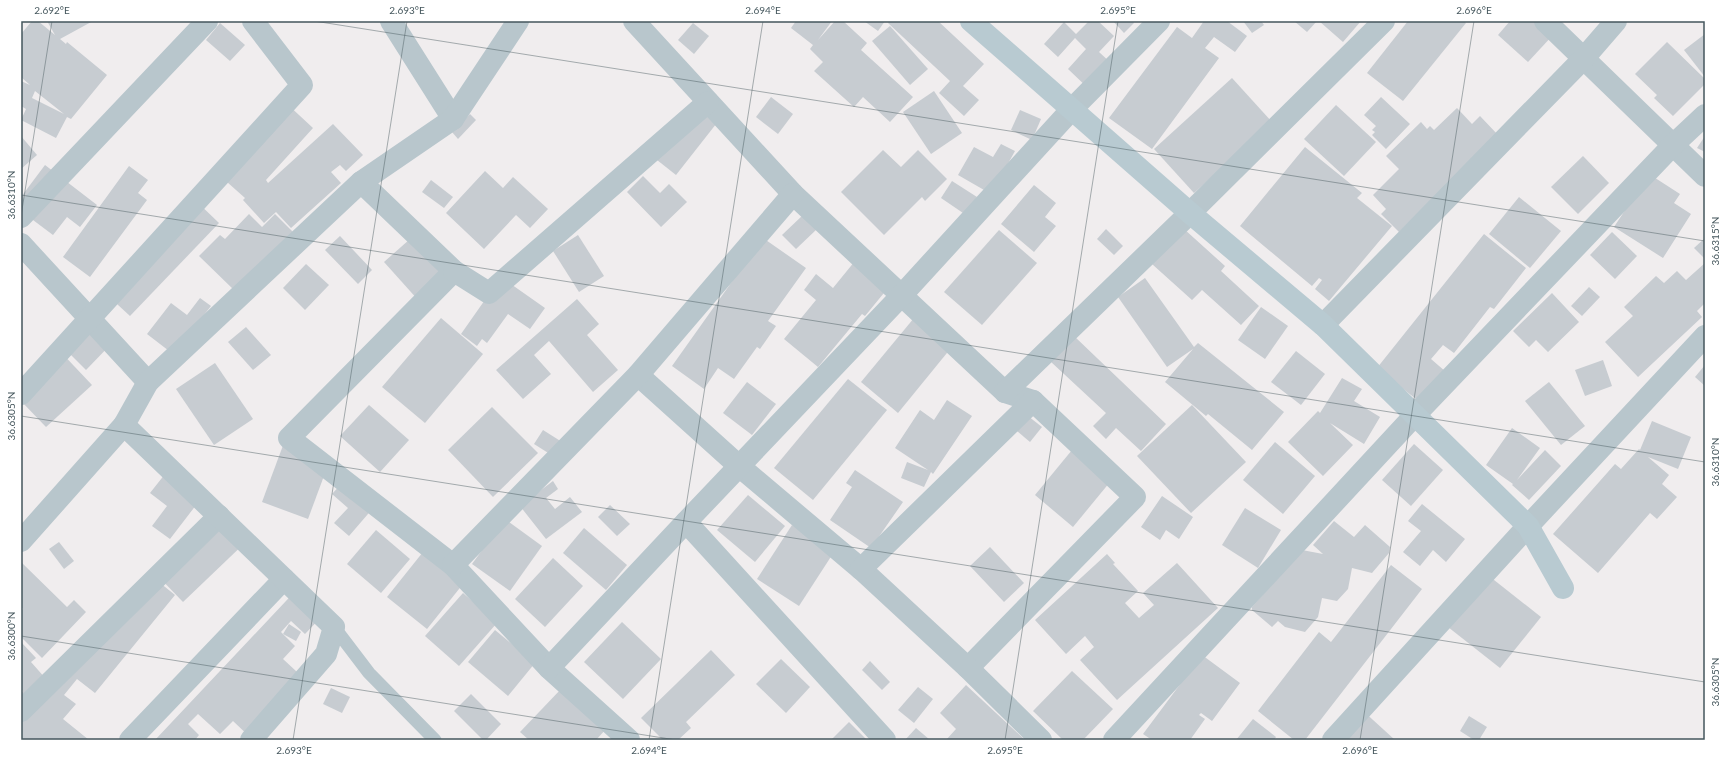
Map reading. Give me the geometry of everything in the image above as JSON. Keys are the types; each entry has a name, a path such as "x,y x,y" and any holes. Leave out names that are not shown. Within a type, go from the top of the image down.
{"street":[{"path":"21,217 207,21"},
{"path":"21,394 302,85 253,21"},
{"path":"392,21 453,119"},
{"path":"21,541 124,425 148,382 360,182 453,119 518,21"},
{"path":"634,21 793,194 1005,392 1033,400 1135,497 968,668"},
{"path":"971,21 1190,213 1323,325 1528,526 1563,588"},
{"path":"549,668 901,296 1072,109 1159,21"},
{"path":"1005,392 1190,213 1384,21"},
{"path":"1545,21 1705,176"},
{"path":"1323,325 1584,58 1616,21"},
{"path":"360,182 454,271 489,293 708,102"},
{"path":"1114,740 1415,415 1673,145 1705,115"},
{"path":"453,565 638,375 793,194"},
{"path":"21,244 148,382"},
{"path":"454,271 289,438 453,565 549,668 629,740"},
{"path":"1333,740 1528,526 1705,336"},
{"path":"638,375 739,466 861,569 968,668 1041,740"},
{"path":"861,569 1033,400"},
{"path":"124,425 334,627 326,654 251,740"},
{"path":"21,712 219,516"},
{"path":"686,522 885,740"},
{"path":"130,740 284,579"}],"lane":[{"path":"334,627 370,673 435,740"}],"building":[{"path":"32,21 38,21 55,35 47,21 93,21 60,39 66,44 67,42 107,75 71,119 67,117 56,138 21,120 26,109 21,106 21,81 30,85 21,77 21,34","holes":["35,91 64,114 32,98"]},
{"path":"796,21 832,21 818,40 835,21 843,21 867,43 861,50 913,97 890,122 863,97 854,107 814,71 823,62 810,49 813,45 791,28"},
{"path":"864,21 885,21 878,31"},
{"path":"889,21 938,21 984,64 963,86 979,100 964,116 939,93 950,81 888,23"},
{"path":"1089,21 1098,21 1114,36 1099,52 1112,64 1089,89 1068,69 1086,49 1075,38 1058,57 1044,44 1064,22 1076,34"},
{"path":"1113,21 1133,21 1134,23 1124,33"},
{"path":"1204,21 1227,21 1247,36 1235,52 1214,37 1205,48 1219,58 1152,149 1109,118 1177,27 1192,38"},
{"path":"1243,21 1261,21 1264,25 1252,33"},
{"path":"1294,21 1317,21 1307,32"},
{"path":"1319,21 1361,21 1343,42"},
{"path":"1408,21 1464,21 1466,23 1403,101 1367,73"},
{"path":"1510,21 1538,21 1553,35 1528,62 1498,35"},
{"path":"220,23 245,45 230,61 206,40"},
{"path":"693,23 709,36 694,54 678,40"},
{"path":"890,26 928,69 910,85 872,41"},
{"path":"1705,34 1705,77 1684,50"},
{"path":"1667,42 1705,79 1705,84 1673,116 1654,98 1657,95 1635,74"},
{"path":"1232,78 1272,122 1194,193 1154,149"},
{"path":"934,91 962,133 931,154 903,112"},
{"path":"771,97 793,114 778,134 756,117"},
{"path":"1381,97 1410,124 1386,149 1372,135 1375,132 1372,130 1376,126 1364,115"},
{"path":"696,100 720,119 676,175 652,156"},
{"path":"285,102 313,128 266,180 268,183 333,124 363,155 346,171 340,165 331,172 341,183 291,228 276,212 264,223 243,200 245,198 218,174"},
{"path":"1336,105 1376,142 1344,176 1304,139"},
{"path":"1457,108 1472,124 1480,116 1498,135 1399,232 1381,214 1386,209 1373,195 1399,169 1386,156 1421,122 1427,129 1430,126 1434,130"},
{"path":"1020,110 1041,119 1032,140 1011,130"},
{"path":"470,114 476,120 458,139 452,132"},
{"path":"21,136 37,155 21,169"},
{"path":"1705,136 1705,152 1697,148"},
{"path":"1001,144 1015,151 991,194 958,175 974,147 993,157"},
{"path":"1305,147 1362,193 1357,198 1392,226 1329,301 1315,289 1322,280 1319,278 1312,286 1240,226"},
{"path":"883,150 901,167 918,150 947,179 925,201 922,197 884,235 841,192"},
{"path":"1583,156 1609,183 1578,214 1551,187"},
{"path":"45,165 97,205 80,227 67,217 53,235 21,211 21,197"},
{"path":"129,166 148,180 138,193 147,200 90,277 63,257"},
{"path":"485,171 503,188 513,177 548,209 530,228 516,215 484,249 446,213"},
{"path":"1649,174 1680,194 1674,203 1691,214 1663,258 1614,227"},
{"path":"643,176 660,193 669,184 687,202 661,227 627,192"},
{"path":"431,180 453,197 444,208 422,192"},
{"path":"952,181 977,197 966,215 941,198"},
{"path":"1034,185 1056,203 1045,217 1056,226 1034,252 1001,224"},
{"path":"1519,197 1561,231 1530,268 1489,234"},
{"path":"194,199 219,223 130,316 104,292"},
{"path":"249,214 262,227 275,214 293,232 235,291 199,256 220,235 225,239"},
{"path":"803,215 817,229 796,249 782,235"},
{"path":"1106,229 1123,246 1114,255 1097,239"},
{"path":"1184,229 1225,266 1221,271 1259,306 1241,325 1202,290 1192,300 1152,264"},
{"path":"999,230 1037,263 982,325 944,292"},
{"path":"418,232 456,275 419,301 384,262"},
{"path":"1612,232 1637,256 1615,279 1590,255"},
{"path":"1484,234 1526,268 1494,309 1490,307 1454,353 1443,345 1431,359 1446,372 1421,403 1377,368"},
{"path":"578,235 604,276 579,292 553,251"},
{"path":"340,236 372,270 358,284 325,250"},
{"path":"763,238 806,268 768,321 776,326 760,349 757,347 734,379 718,368 704,389 672,366"},
{"path":"1705,238 1705,259 1694,248"},
{"path":"855,261 888,288 865,316 862,314 818,367 784,339 816,300 804,290 816,274 833,288"},
{"path":"1705,263 1705,303 1697,311 1702,317 1638,377 1605,342 1633,316 1624,307 1656,276 1664,283 1677,271 1686,280"},
{"path":"306,264 329,285 305,310 283,288"},
{"path":"501,277 545,308 530,329 508,314 487,343 482,339 477,346 461,334"},
{"path":"1145,278 1194,347 1198,343 1284,412 1252,450 1208,414 1206,416 1165,382 1193,349 1167,367 1118,297"},
{"path":"1589,287 1600,297 1582,316 1571,306"},
{"path":"1552,293 1579,322 1548,352 1536,340 1529,347 1513,331"},
{"path":"200,298 211,306 173,354 147,334 171,303 187,315"},
{"path":"577,299 599,324 587,335 618,370 593,392 549,341 534,355 551,374 523,399 496,370"},
{"path":"1261,307 1288,326 1265,359 1238,340"},
{"path":"84,315 113,342 86,370 58,342"},
{"path":"441,318 483,354 425,423 382,387"},
{"path":"914,318 951,348 898,413 861,382"},
{"path":"246,327 271,355 253,370 228,342"},
{"path":"1074,336 1166,424 1141,451 1116,428 1106,439 1093,426 1106,413 1050,361"},
{"path":"57,348 92,385 46,427 21,401"},
{"path":"1296,351 1325,374 1301,405 1271,382"},
{"path":"1603,360 1612,386 1585,396 1575,370"},
{"path":"215,363 253,419 214,445 176,389"},
{"path":"1705,365 1705,386 1695,377"},
{"path":"1342,378 1362,389 1354,401 1380,417 1364,444 1330,423 1353,445 1323,476 1288,442 1318,411 1320,413"},
{"path":"848,379 887,410 813,500 774,468"},
{"path":"747,382 776,404 752,435 723,413"},
{"path":"1549,382 1585,426 1561,445 1525,401"},
{"path":"947,400 972,416 933,474 931,472 924,487 901,478 907,462 928,470 895,448 920,410 934,420"},
{"path":"369,405 409,440 380,472 340,436"},
{"path":"1192,405 1246,462 1191,513 1137,456"},
{"path":"492,407 538,453 493,497 448,450"},
{"path":"1028,416 1042,427 1030,442 1017,431"},
{"path":"1652,421 1691,437 1678,469 1648,457 1669,475 1662,484 1677,497 1657,519 1650,513 1598,573 1553,534 1615,464 1621,469 1639,449 1640,450"},
{"path":"1512,428 1540,448 1517,480 1545,450 1561,466 1529,500 1512,485 1513,484 1486,465"},
{"path":"543,430 562,442 553,456 534,444"},
{"path":"285,440 331,457 308,519 262,502"},
{"path":"1275,442 1315,476 1283,514 1243,480"},
{"path":"1414,444 1443,470 1411,506 1382,480"},
{"path":"1072,450 1110,482 1073,527 1035,495"},
{"path":"169,469 203,496 170,539 152,526 167,506 150,493"},
{"path":"855,470 903,502 871,548 830,520 852,487 846,483"},
{"path":"344,481 374,507 349,536 334,523 348,508 332,494"},
{"path":"553,481 558,489 546,498 555,509 570,497 582,512 546,539 520,506"},
{"path":"748,495 785,526 755,562 717,530"},
{"path":"1162,496 1193,517 1179,539 1166,530 1160,540 1141,527"},
{"path":"1422,504 1465,539 1446,562 1433,550 1420,566 1403,552 1421,531 1408,521"},
{"path":"610,505 630,524 617,536 598,517"},
{"path":"1245,508 1281,530 1258,568 1222,545"},
{"path":"226,511 251,537 183,602 158,576"},
{"path":"505,519 542,546 510,591 472,564"},
{"path":"1334,521 1354,537 1365,525 1390,547 1389,553 1372,573 1352,568 1348,589 1337,601 1322,598 1318,617 1305,632 1285,627 1278,621 1272,627 1252,610 1252,607 1302,550 1323,554 1313,545"},
{"path":"792,525 834,552 799,606 757,579"},
{"path":"584,528 627,565 606,590 563,553"},
{"path":"376,530 410,559 381,593 347,564"},
{"path":"59,542 74,561 64,569 49,549"},
{"path":"990,547 1024,583 1004,602 970,566"},
{"path":"423,552 463,584 427,629 387,597"},
{"path":"1107,554 1115,563 1113,564 1138,591 1125,603 1139,618 1154,605 1143,593 1177,563 1218,608 1117,700 1080,660 1094,647 1085,636 1066,654 1035,620"},
{"path":"553,558 583,586 545,627 515,599"},
{"path":"21,562 67,607 74,600 86,612 42,658 21,637 21,611 23,609 21,607"},
{"path":"1391,565 1422,589 1305,740 1294,740 1258,711 1319,632 1331,642"},
{"path":"149,574 175,595 95,693 77,679 64,695 76,704 63,719 89,740 24,740 21,737 21,694 23,691 21,689 21,642 36,658 31,662 46,679"},
{"path":"1489,576 1541,617 1500,668 1448,627"},
{"path":"301,585 328,610 305,634 291,621 281,632 295,646 283,659 310,684 253,740 233,721 220,734 198,714 188,724 199,735 195,740 155,740"},
{"path":"463,593 497,623 459,666 425,636"},
{"path":"622,622 661,659 623,699 584,662"},
{"path":"289,624 301,632 296,641 283,634"},
{"path":"495,630 535,663 508,696 468,662"},
{"path":"711,650 735,675 686,722 691,728 678,740 663,740 641,718"},
{"path":"1202,655 1240,683 1212,721 1201,713 1199,715 1205,719 1190,740 1152,740 1143,734"},
{"path":"781,659 810,687 786,713 756,684"},
{"path":"870,661 890,682 882,690 862,670"},
{"path":"1072,671 1113,709 1083,740 1063,740 1033,711"},
{"path":"966,685 1025,740 946,740 956,729 940,713"},
{"path":"918,687 933,699 914,723 898,710"},
{"path":"331,688 350,697 342,713 323,704"},
{"path":"562,688 606,729 596,740 529,740 520,732"},
{"path":"471,694 501,724 486,740 483,740 454,711"},
{"path":"1361,709 1395,740 1333,740"},
{"path":"1469,716 1487,727 1479,740 1474,740 1460,731"},
{"path":"1253,719 1276,737 1274,740 1236,740"},
{"path":"849,722 867,740 831,740"},
{"path":"916,728 930,740 905,740"}]}
